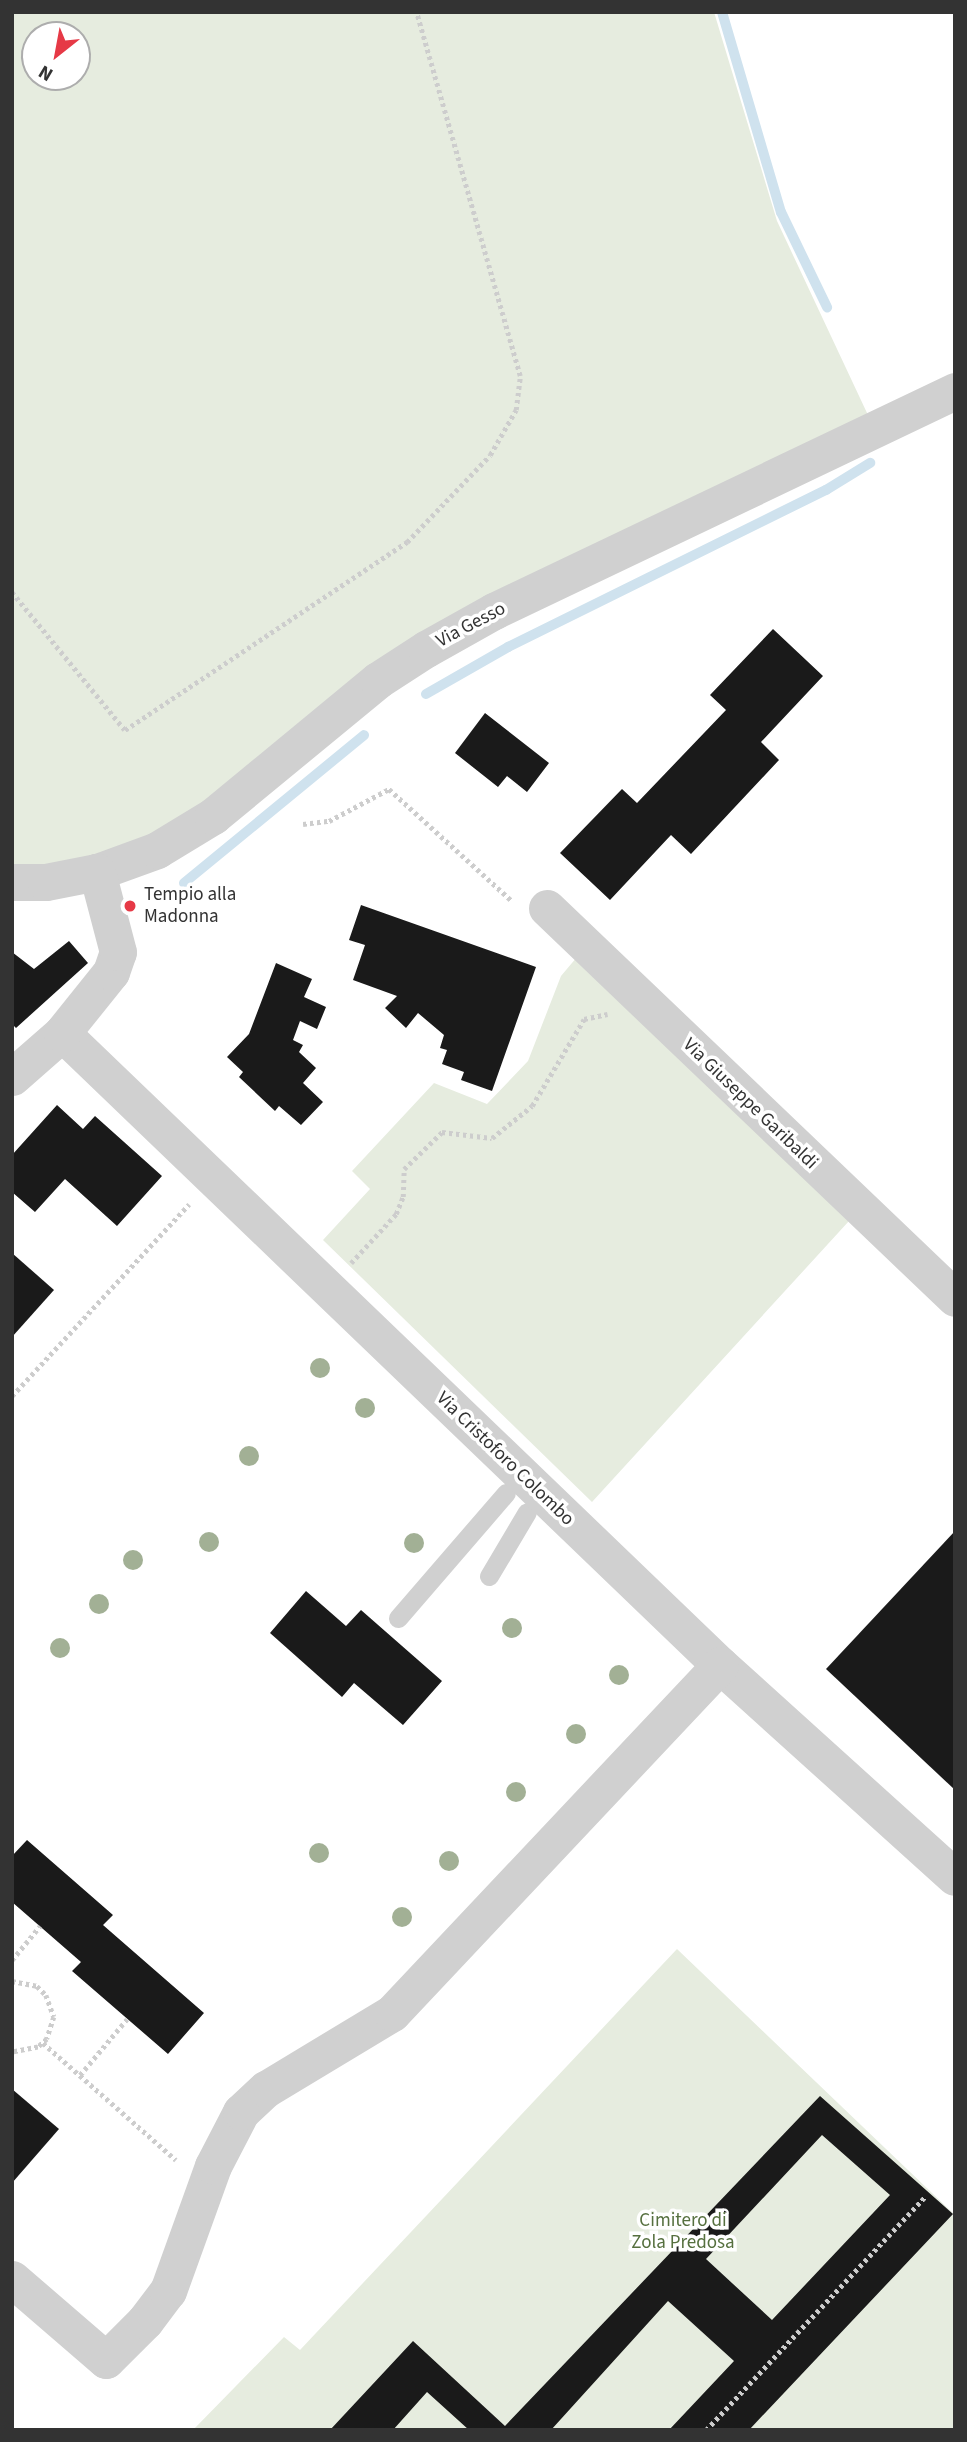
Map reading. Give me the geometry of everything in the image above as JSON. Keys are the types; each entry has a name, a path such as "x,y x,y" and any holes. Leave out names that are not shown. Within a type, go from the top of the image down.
{"street":[{"name":"Via Gesso","path":"12,882 46,882 97,872 157,850 213,816 378,680 449,636 955,391"},
{"path":"12,1077 62,1033 96,994 118,952 97,872"},
{"name":"Via Giuseppe Garibaldi","path":"533,908 955,1298"},
{"name":"Via Cristoforo Colombo","path":"62,1033 720,1665 955,1878"},
{"path":"12,2279 106,2360 145,2321 168,2291 206,2185 241,2112 266,2089 392,2013 720,1665"}],"lane":[{"path":"398,1618 506,1493"},
{"path":"489,1576 527,1511"}],"path":[{"path":"12,592 125,730 407,542 490,455 516,410 520,376 416,12"},
{"path":"303,824 329,821 389,789 533,908"},
{"path":"325,1287 396,1214 403,1197 404,1169 413,1160 442,1132 492,1138 532,1106 584,1019 604,1018 614,1007"},
{"path":"12,1396 192,1201 202,1210"},
{"path":"12,1960 40,1926"},
{"path":"12,1982 37,1986 52,2005 52,2028 43,2043 28,2052 12,2052"},
{"path":"80,2075 127,2019"},
{"path":"43,2043 206,2185"},
{"path":"706,2430 925,2197"}],"green space":[{"path":"12,12 714,12 777,221 875,430 473,623 194,849 12,875"},
{"path":"577,957 849,1221 592,1502 323,1240 370,1189 352,1171 434,1083 487,1104 528,1061 561,976"},
{"name":"Cimitero di Zola Predosa","path":"677,1949 955,2215 955,2430 193,2430 284,2337 300,2350"}],"building":[{"path":"773,629 823,676 761,742 779,760 691,854 671,835 610,900 560,853 622,789 637,803 726,710 710,695"},
{"path":"485,713 549,763 527,792 507,776 498,787 455,753"},
{"path":"361,905 536,967 492,1091 461,1080 464,1072 442,1064 447,1050 440,1048 444,1035 418,1013 406,1028 385,1008 397,996 353,980 365,945 349,940"},
{"path":"69,941 88,963 16,1028 12,1024 12,952 34,969"},
{"path":"276,963 312,979 304,997 326,1007 317,1029 300,1021 293,1040 303,1045 299,1052 316,1068 303,1083 323,1102 301,1125 279,1106 275,1111 239,1077 243,1072 227,1057 249,1034"},
{"path":"57,1105 83,1129 95,1116 162,1176 117,1226 65,1179 35,1212 12,1192 12,1155"},
{"path":"12,1253 54,1290 12,1337"},
{"path":"955,1531 955,1790 826,1669"},
{"path":"306,1591 346,1626 361,1610 442,1681 403,1725 354,1683 342,1697 270,1633"},
{"path":"27,1840 113,1915 103,1925 204,2013 168,2054 72,1971 81,1962 12,1902 12,1856"},
{"path":"12,2089 59,2129 12,2183"},
{"path":"820,2096 953,2214 749,2430 669,2430 734,2361 668,2301 551,2430 469,2430 427,2392 393,2430 330,2430 413,2341 505,2426","holes":["822,2135 890,2195 772,2320 706,2259"]}],"waterway":[{"path":"722,12 781,212 827,307"},
{"path":"426,694 508,647 826,490 870,463"},
{"path":"184,883 364,735"}],"place":[{"name":"Tempio alla Madonna","path":"130,906"}]}
